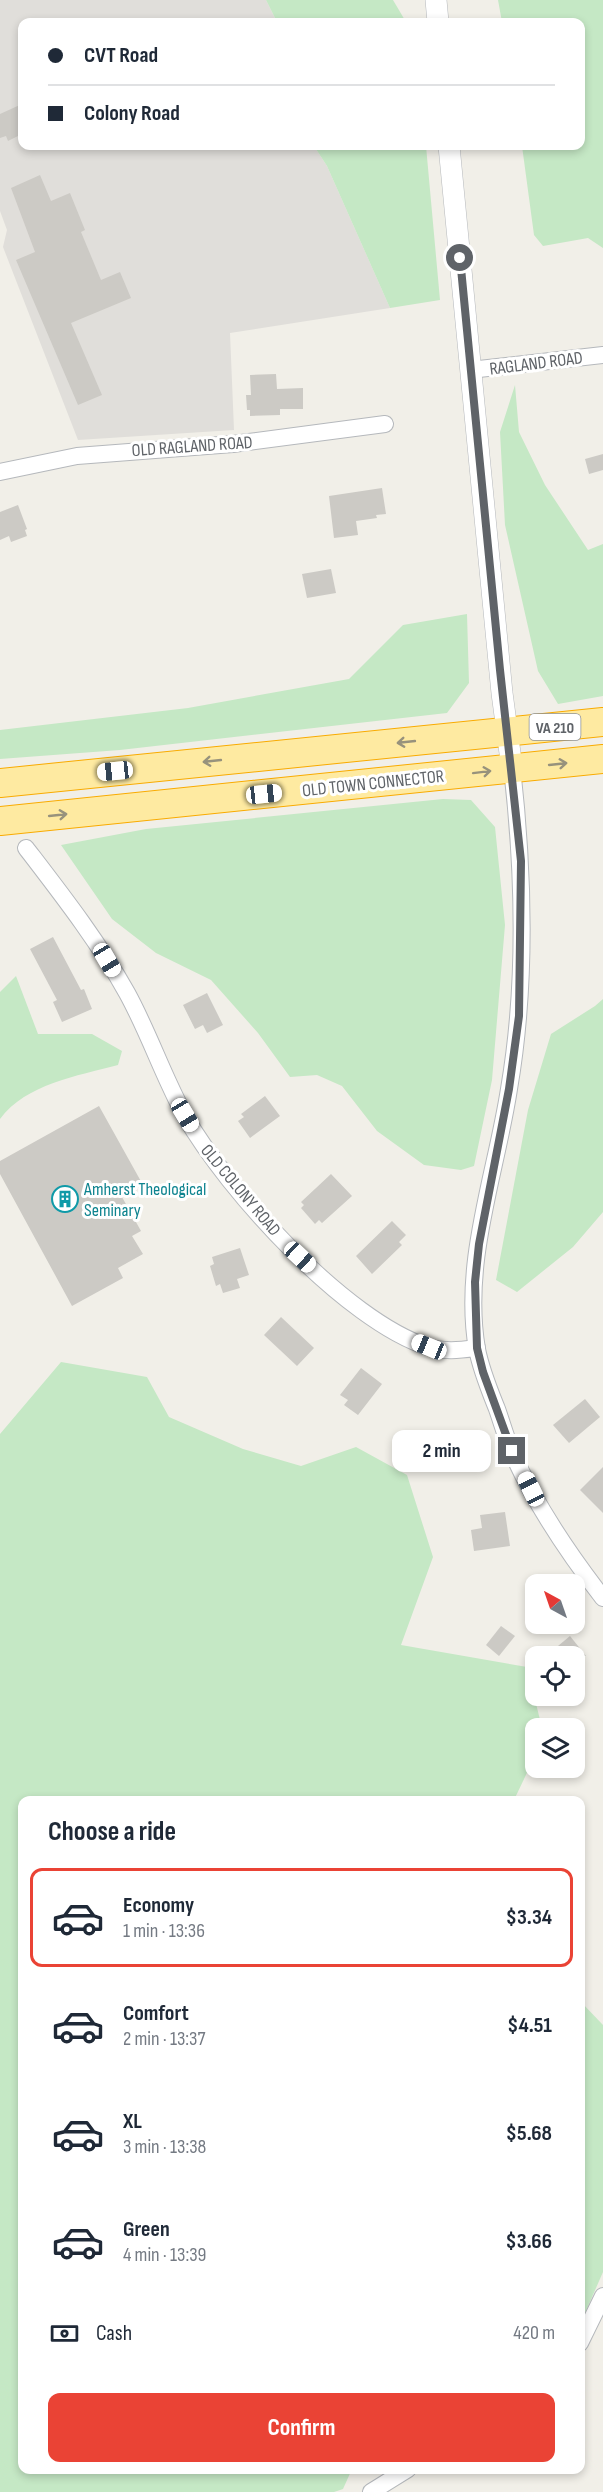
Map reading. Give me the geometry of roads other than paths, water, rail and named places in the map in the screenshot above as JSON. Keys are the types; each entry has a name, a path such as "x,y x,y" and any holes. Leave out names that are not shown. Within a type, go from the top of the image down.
{"highway":[{"name":"OLD TOWN CONNECTOR","path":"0,783 603,722"},
{"name":"OLD TOWN CONNECTOR","path":"0,821 603,759"}],"street":[{"path":"436,0 438,18"},
{"path":"449,150 521,861 519,1016 509,1089 479,1244 475,1282 477,1348 483,1372 512,1451 531,1489 563,1542 603,1598"},
{"name":"RAGLAND ROAD","path":"470,370 603,355"},
{"name":"OLD RAGLAND ROAD","path":"0,472 77,456 233,444 385,424"},
{"name":"OLD COLONY ROAD","path":"26,848 96,943 127,993 185,1115 204,1147 231,1184 285,1242 347,1300 372,1319 399,1335 429,1347 453,1351 477,1348"},
{"path":"585,2333 603,2295"},
{"path":"370,2492 400,2474"}],"place":[{"name":"Amherst Theological Seminary","path":"65,1199"}]}
